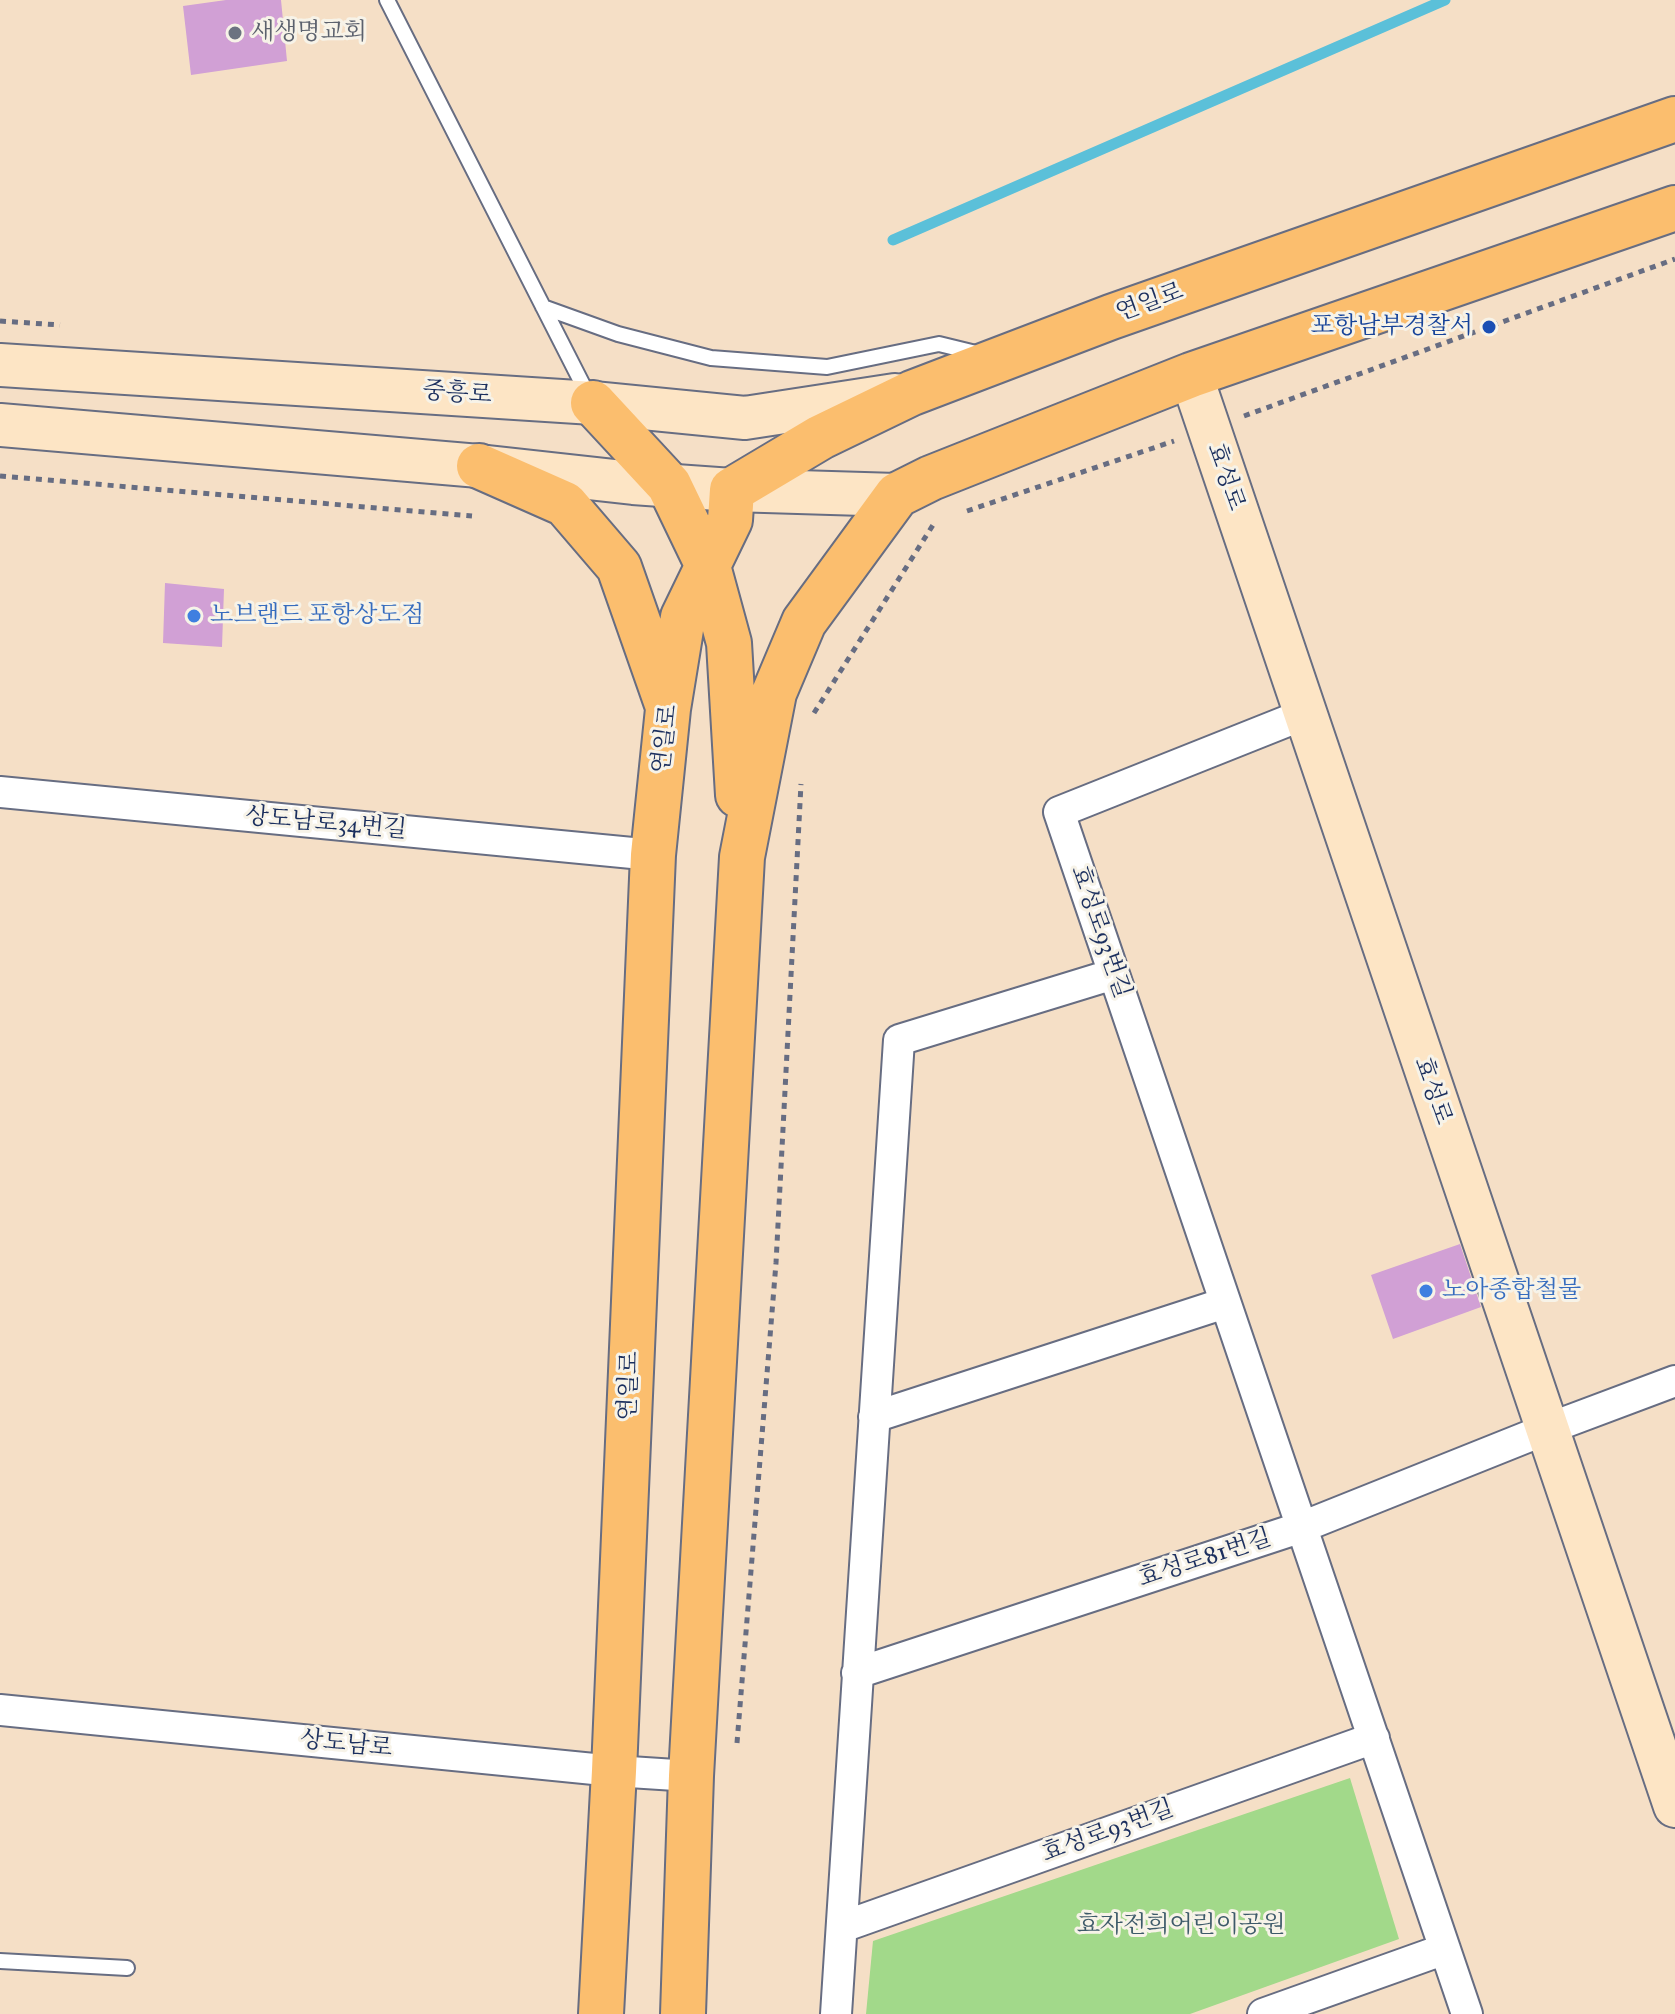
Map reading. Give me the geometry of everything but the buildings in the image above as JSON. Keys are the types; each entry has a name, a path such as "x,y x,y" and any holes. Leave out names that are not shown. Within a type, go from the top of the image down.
{"main road":[{"name":"연일로","path":"601,2014 653,855 668,709 683,617 730,520 732,490 821,437 912,393 1126,312 1675,119"},
{"path":"742,857 774,693 804,622 897,495 931,478 1191,375 1675,208"},
{"name":"중흥로","path":"0,365 593,403 745,418 912,393"},
{"name":"효성로","path":"1191,375 1675,1806"},
{"path":"593,403 669,485 708,566 729,643 742,857 691,1776 683,2014"},
{"path":"0,425 732,490 897,495"},
{"path":"479,466 565,504 619,567 668,709"}],"street":[{"name":"효성로93번길","path":"1305,714 1059,812 1467,2014"},
{"name":"상도남로34번길","path":"0,792 653,855"},
{"path":"836,2014 899,1040 1114,974"},
{"path":"874,1417 1225,1303"},
{"name":"효성로81번길","path":"857,1673 1302,1527 1675,1381"},
{"name":"상도남로","path":"0,1710 691,1776"},
{"name":"효성로93번길","path":"842,1927 1374,1738"},
{"path":"1263,2014 1445,1949"}],"lane":[{"path":"387,0 593,403"},
{"path":"543,307 618,334 711,358 827,367 939,344 1000,359"},
{"path":"0,1961 127,1968"}],"path":[{"path":"963,513 1209,429 1675,259"},
{"path":"0,476 472,516"},
{"path":"812,716 934,522"},
{"path":"737,1748 776,1263 801,776"}],"green space":[{"name":"효자전희어린이공원","path":"1350,1778 1399,1939 1190,2014 866,2014 873,1941"}],"waterway":[{"path":"893,240 1445,0"}],"place":[{"name":"새생명교회","path":"235,33"},
{"name":"포항남부경찰서","path":"1489,327"},
{"name":"노브랜드 포항상도점","path":"194,616"},
{"name":"노아종합철물","path":"1426,1291"}]}
